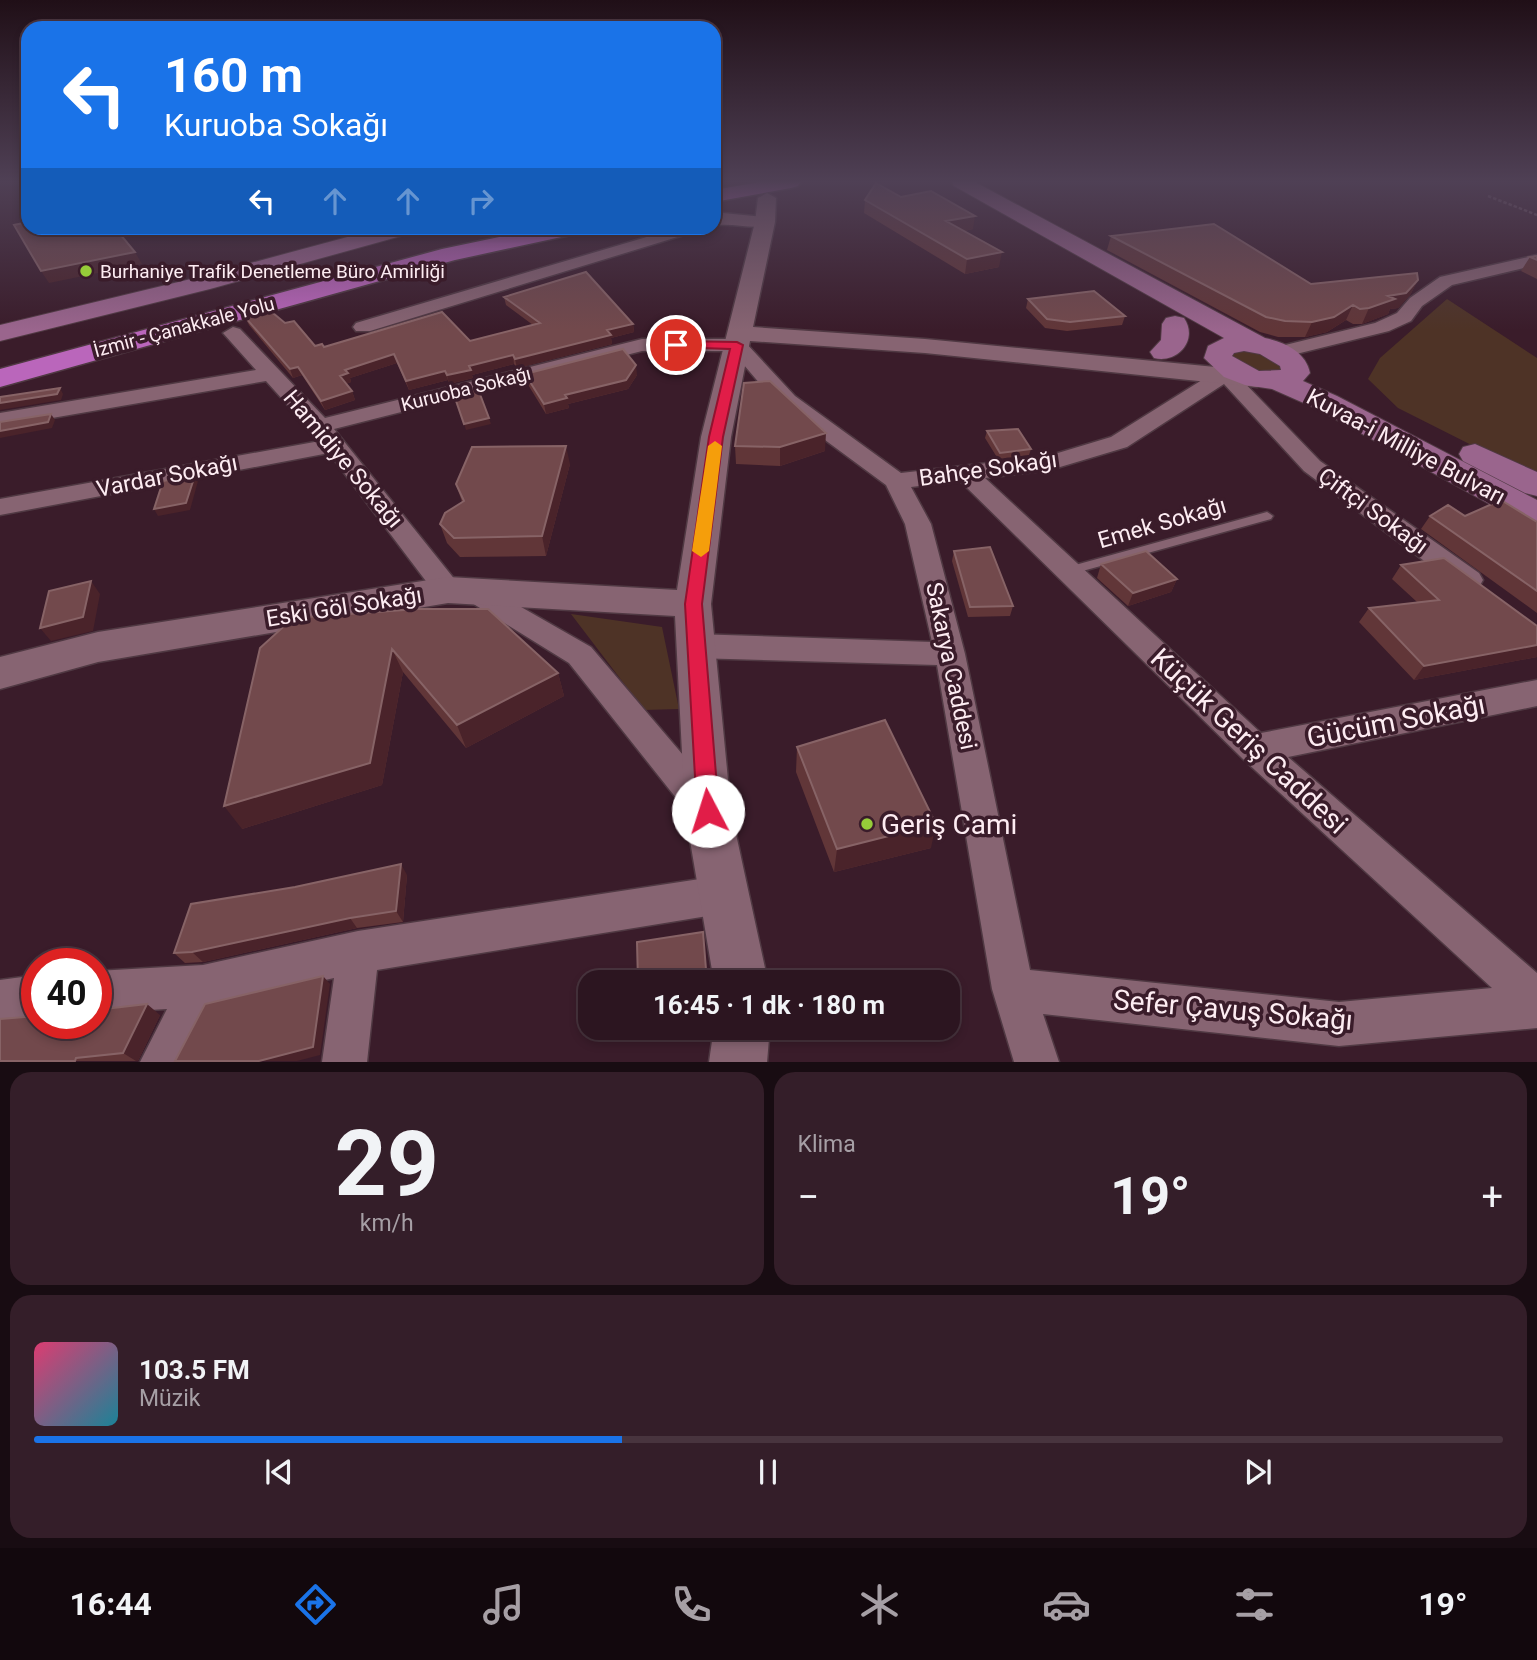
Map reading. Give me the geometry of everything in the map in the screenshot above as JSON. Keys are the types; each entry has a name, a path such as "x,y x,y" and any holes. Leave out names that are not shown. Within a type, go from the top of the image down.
{"highway":[{"name":"İzmir - Çanakkale Yolu","path":"0,360 473,235"},
{"name":"İzmir - Çanakkale Yolu","path":"0,378 451,254 539,235"}],"main road":[{"path":"1027,232 1175,324 1221,359 1233,344 1273,364"},
{"path":"1036,232 1273,364"},
{"path":"0,333 201,284 379,235"},
{"path":"1164,352 1174,344 1178,336 1175,324"},
{"name":"Kuvaa-i Milliye Bulvarı","path":"1273,364 1537,485"},
{"name":"Kuvaa-i Milliye Bulvarı","path":"1273,364 1326,402 1537,515"}],"street":[{"path":"739,970 708,811 693,604 716,437 766,232"},
{"path":"363,327 669,235"},
{"path":"1273,364 1404,317 1416,302 1446,281 1537,260"},
{"name":"Hamidiye Sokağı","path":"233,333 327,435 459,590"},
{"path":"740,333 1164,352 1221,359"},
{"path":"740,333 925,346 1221,359"},
{"name":"Kuruoba Sokağı","path":"327,435 642,345 740,333"},
{"name":"Sakarya Caddesi","path":"740,333 787,401 896,481 918,524 950,654 1013,989 1037,1062"},
{"name":"Bahçe Sokağı","path":"896,481 1050,463 1119,442 1221,359"},
{"name":"Çiftçi Sokağı","path":"1221,359 1256,404 1312,466 1492,597"},
{"path":"0,420 270,374"},
{"name":"Vardar Sokağı","path":"0,507 327,435"},
{"name":"Küçük Geriş Caddesi","path":"967,474 1255,749 1537,1004"},
{"path":"459,590 580,655 708,811"},
{"name":"Eski Göl Sokağı","path":"0,673 98,647 459,590 693,604"},
{"path":"694,646 950,654"},
{"name":"Gücüm Sokağı","path":"1255,749 1537,693"},
{"path":"112,991 203,986 358,952 726,894"},
{"path":"344,1062 358,952"},
{"path":"162,1062 203,986"},
{"name":"Sefer Çavuş Sokağı","path":"1013,989 1339,1024 1537,1004"},
{"path":"0,1001 21,998"},
{"path":"738,1062 741,1040"}],"lane":[{"name":"Emek Sokağı","path":"1068,571 1267,516"}],"shaded area":[{"path":"1447,299 1537,358 1537,478 1398,408 1368,379 1380,358"},
{"path":"1238,351 1261,351 1286,369 1258,374 1231,356"},
{"path":"571,614 662,627 679,709 644,710"}],"building":[{"path":"18,232 21,232 21,235 121,235 135,252 41,271"},
{"path":"920,232 965,232 1002,252 967,259"},
{"path":"1149,232 1226,232 1311,284 1417,273 1418,280 1406,293 1388,296 1395,299 1369,308 1360,309 1353,305 1334,317 1312,322 1285,321 1266,317 1111,236"},
{"path":"586,272 633,324 607,330 611,335 515,359 513,355 469,366 471,370 447,375 445,371 406,381 394,354 345,370 348,373 340,376 352,391 321,401 298,367 290,369 245,317 268,309 285,323 294,321 315,346 322,344 324,347 442,312 470,341 540,323 504,297"},
{"path":"1094,291 1125,316 1070,322 1047,319 1028,299"},
{"path":"623,349 636,365 626,380 565,395 567,398 544,404 525,374"},
{"path":"770,381 826,433 780,447 735,446 744,383"},
{"path":"60,388 57,394 0,403 0,397"},
{"path":"478,389 489,418 464,424 454,395"},
{"path":"51,414 48,422 0,431 0,422"},
{"path":"1018,429 1031,449 1000,453 987,431"},
{"path":"566,446 542,536 454,538 440,524 445,513 464,501 456,484 472,447"},
{"path":"195,475 186,503 154,509 163,481"},
{"path":"1501,500 1537,522 1537,591 1430,516 1448,505 1465,516"},
{"path":"990,547 1013,606 970,607 954,551"},
{"path":"1146,551 1177,579 1133,593 1101,564"},
{"path":"1444,558 1537,626 1537,645 1424,666 1369,608 1439,600 1401,565"},
{"path":"91,581 83,617 40,628 49,591"},
{"path":"418,609 488,609 558,673 457,725 392,649 370,763 224,806 260,648 293,618"},
{"name":"Geriş Cami","path":"885,720 936,824 837,849 797,747"},
{"path":"401,864 396,911 350,918 192,952 174,953 191,904 295,887"},
{"path":"703,932 706,970 638,970 637,942"},
{"path":"323,976 313,1047 259,1061 175,1061 205,1004"},
{"path":"147,1004 123,1053 76,1058 75,1061 0,1061 0,1019 21,1017 21,1039 112,1039 112,1008"}],"slow traffic":[{"path":"701,551 715,446"}],"place":[{"name":"Burhaniye Trafik Denetleme Büro Amirliği","path":"86,271"},
{"name":"Geriş Cami","path":"867,824"}],"route":[{"path":"676,345 737,345 716,437 693,604 708,811"}]}
